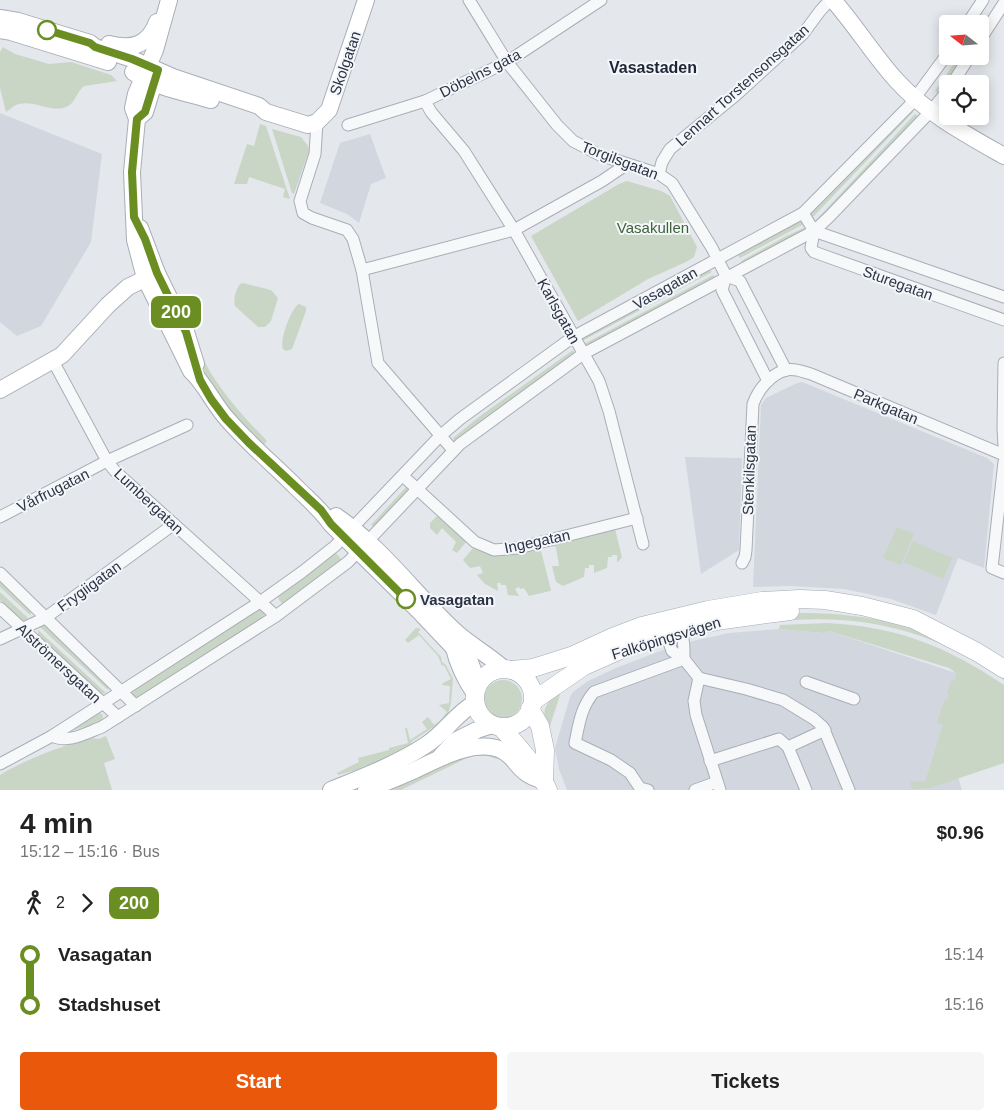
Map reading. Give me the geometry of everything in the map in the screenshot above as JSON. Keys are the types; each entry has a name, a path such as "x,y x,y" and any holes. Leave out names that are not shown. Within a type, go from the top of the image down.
{"main road":[{"path":"90,43 96,41 126,47 144,42 155,29 168,0"},
{"path":"150,74 168,0"},
{"path":"181,0 150,74 136,94 134,108 137,119 132,172 135,240 191,371 200,380 226,419 321,510 331,524 348,533 363,547 454,648 464,678 476,694 481,716 497,726 522,749 546,786"},
{"name":"Skolgatan","path":"317,122 329,110 366,0"},
{"path":"831,0 914,98 931,111 1004,156"},
{"path":"0,18 18,21 90,43 150,74 175,91 257,114 266,112 308,125 317,122"},
{"path":"0,30 150,74"},
{"path":"0,390 53,361 72,345 108,305 128,287 151,276"},
{"path":"363,547 387,558 458,634 478,650 527,680 530,687 530,729 537,753 544,762 546,786"},
{"name":"Falköpingsvägen","path":"529,709 584,666 672,628 708,610 762,601 800,598 825,600 889,612 913,619 977,652 1004,669"},
{"name":"Falköpingsvägen","path":"508,670 532,668 574,656 613,637 642,626 672,628"},
{"name":"Falköpingsvägen","path":"527,680 549,674 574,656"},
{"path":"331,790 370,774 425,746 442,734 464,709 489,673 508,670"},
{"path":"442,756 454,741 477,730 497,726 510,726 518,723 529,709"},
{"path":"366,790 386,783 442,756 480,746 493,747 513,758 525,773 546,786"}],"street":[{"name":"Torgilsgatan","path":"469,0 507,62 557,125 573,141 600,155 659,174 672,182 726,276 740,281 786,370"},
{"name":"Döbelns gata","path":"348,125 425,100 507,62 601,0"},
{"name":"Lennart Torstensonsgatan","path":"659,174 662,162 670,149 736,95 803,34 831,0"},
{"path":"973,15 983,0"},
{"path":"989,26 1004,3"},
{"name":"Vasagatan","path":"0,764 52,736 103,704 260,602 302,572 348,533 440,436 460,419 573,337 803,213 902,113 939,65"},
{"name":"Karlsgatan","path":"425,100 431,112 464,151 514,230 599,381 609,411 643,544"},
{"name":"Vasagatan","path":"52,736 59,739 70,738 102,727 276,616 348,562 453,450 486,423 583,354 726,276 814,231 829,218 939,101"},
{"path":"317,122 315,154 300,201 301,207 304,213 312,218 348,230 353,239 362,270 378,363 453,450"},
{"path":"362,270 514,230 602,181 627,164"},
{"name":"Sturegatan","path":"803,213 814,231 1004,298"},
{"name":"Sturegatan","path":"814,231 811,248 814,252 1004,320"},
{"name":"Torgilsgatan","path":"726,276 722,290 768,381"},
{"name":"Lumbergatan","path":"53,361 107,461 276,616"},
{"path":"1004,363 1004,446"},
{"path":"768,381 776,374 786,370"},
{"name":"Parkgatan","path":"786,370 798,370 811,374 1004,455"},
{"name":"Stenkilsgatan","path":"742,563 746,550 753,404 760,390 768,381"},
{"name":"Vårfrugatan","path":"0,517 107,461 187,425"},
{"path":"1004,462 992,568 1004,573"},
{"name":"Ingegatan","path":"403,476 475,542 494,550 518,548 637,518"},
{"name":"Frygiigatan","path":"0,639 46,618 174,524"},
{"name":"Alströmersgatan","path":"0,573 136,706"},
{"name":"Alströmersgatan","path":"0,608 118,717"},
{"path":"672,628 672,651 684,659 699,678 746,688 783,700 814,719 823,727 849,790"},
{"path":"648,790 640,788 630,773 611,760 575,743 580,722 586,701 594,692 684,659"},
{"path":"695,790 718,786 695,708 694,701 699,678"},
{"path":"806,682 854,699"},
{"path":"788,747 824,730"},
{"path":"710,761 779,739 788,747 806,790"}],"shaded area":[{"path":"0,113 102,154 91,242 41,326 17,336 0,322"},
{"path":"370,134 386,178 371,184 359,223 347,214 320,203 340,143"},
{"path":"802,382 987,458 994,464 984,568 958,558 936,615 891,599 844,589 791,586 753,587 761,405 766,398"},
{"path":"685,457 742,458 739,550 701,574"},
{"path":"779,629 823,633 829,631 956,673 958,777 962,790 567,790 559,769 555,748 573,692 588,681 663,650 729,633"}],"green space":[{"path":"3,47 15,54 49,64 71,62 111,75 117,81 84,86 72,103 66,107 55,108 25,103 16,105 6,112 0,88 0,52"},
{"path":"953,65 959,65 952,75 946,75"},
{"path":"939,85 939,93 935,91"},
{"path":"909,109 913,112 813,217 811,214"},
{"path":"915,114 919,117 818,222 816,220"},
{"path":"260,124 266,126 290,199 283,197 285,189 249,177 247,184 234,184 247,144 254,146"},
{"path":"272,129 301,137 308,146 309,151 294,194 292,193"},
{"name":"Vasakullen","path":"627,181 661,191 670,196 697,247 694,257 648,279 578,321 531,236"},
{"path":"802,222 802,225 740,258 737,254 795,223"},
{"path":"804,228 806,232 743,265 741,261"},
{"path":"709,270 712,272 582,341 580,337"},
{"path":"713,275 715,278 587,346 584,344"},
{"path":"243,283 271,290 278,298 271,321 265,327 258,327 235,306 236,292 240,284"},
{"path":"299,304 306,307 306,311 292,349 286,351 282,345 284,332 289,318"},
{"path":"194,341 224,393 267,441 263,446 218,398 198,361"},
{"path":"573,350 574,355 454,440 453,438 480,416"},
{"path":"408,485 408,491 374,528 371,525"},
{"path":"438,515 466,542 457,553 452,550 456,542 442,528 437,535 430,528 430,523"},
{"path":"897,527 914,534 901,565 883,558"},
{"path":"615,529 622,557 619,561 617,562 617,555 612,555 612,557 608,557 607,568 594,573 594,565 589,565 589,568 585,568 584,577 563,586 556,582 552,566 559,566 556,547 548,546"},
{"path":"913,541 952,558 943,579 904,562"},
{"path":"540,547 551,590 529,596 524,588 520,589 519,587 515,589 519,596 508,595 506,585 497,583 498,591 485,584 477,575 483,573 480,566 470,568 463,560 473,548 491,553 507,554"},
{"path":"335,552 342,560 286,602 282,603 279,600 278,595"},
{"path":"0,581 32,611 30,615 0,587"},
{"path":"0,592 28,618 21,620 0,600"},
{"path":"257,609 265,611 264,618 139,698 134,696 132,693 135,688"},
{"path":"799,613 868,618 918,631 952,647 1004,677 1004,680 970,658 935,641 900,630 864,622 828,619 791,620 713,631 775,615"},
{"path":"828,623 877,629 920,641 962,659 1004,685 1004,763 930,788 912,789 910,781 925,782 943,725 937,722 945,699 947,700 949,695 947,694 951,681 955,680 956,673 949,668 829,631 823,633 779,629 780,625"},
{"path":"48,626 109,687 108,690 40,627"},
{"path":"416,628 421,629 418,632 441,657 442,662 446,665 453,679 448,714 441,722 411,742 413,746 364,769 366,765 360,769 338,775 337,773 359,762 358,758 408,743 405,728 407,728 410,740 427,729 422,722 428,717 434,725 447,712 439,705 449,703 450,686 442,685 451,679 438,656 419,635 408,643 405,640"},
{"path":"38,630 106,693 100,694 38,636"},
{"path":"503,680 510,681 516,686 521,692 521,706 516,712 510,717 503,718 496,717 490,712 485,706 484,699 485,692 490,686 496,681"},
{"path":"559,692 560,695 548,732 544,714 546,706"},
{"path":"98,712 103,715 102,721 66,732"},
{"path":"106,736 115,759 104,763 112,790 0,790 0,775 23,763 68,745"},
{"path":"485,750 504,761 488,756 471,756 401,790 388,790 410,782 451,759"}],"bus line":[{"name":"200","path":"47,30 90,43 95,47 158,70 145,112 137,119 132,172 134,217 145,239 170,302 186,332 200,380 226,419 321,510 331,524 406,599"}],"place":[{"name":"Vasagatan","path":"406,599"}],"district":[{"name":"Vasastaden","path":"653,67"}]}
